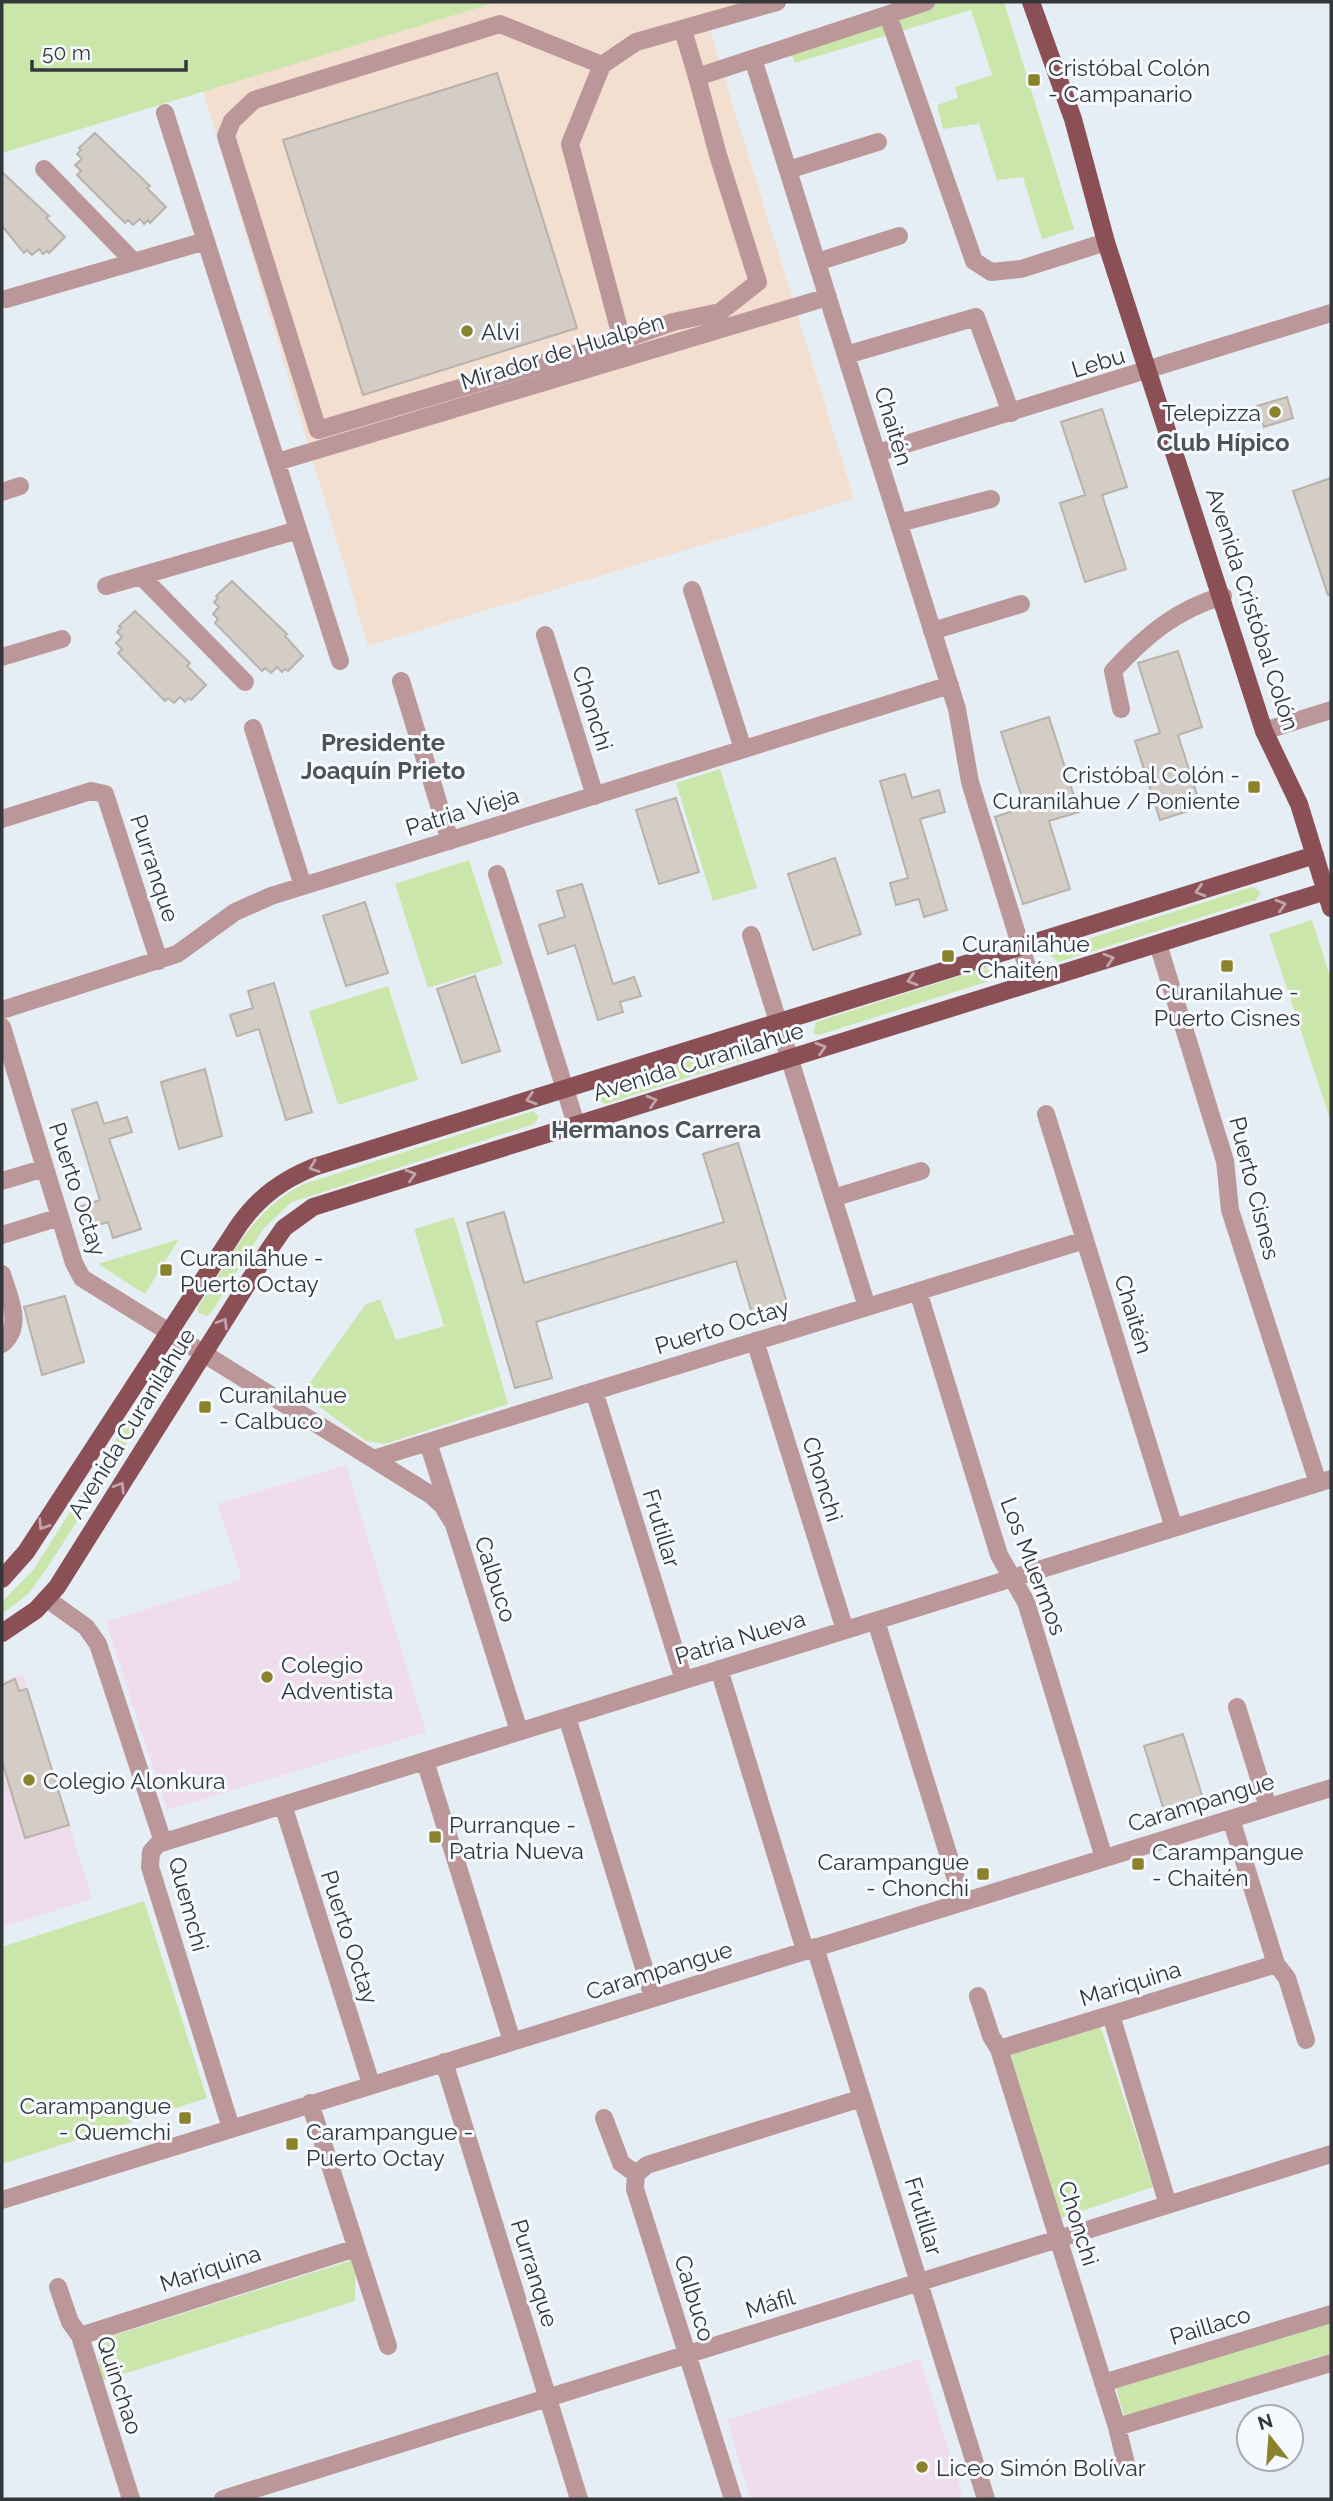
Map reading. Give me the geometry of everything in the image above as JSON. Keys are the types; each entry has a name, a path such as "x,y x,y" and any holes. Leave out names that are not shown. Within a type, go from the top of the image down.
{"main road":[{"name":"Avenida Cristóbal Colón","path":"1031,2 1073,119 1107,242 1223,596 1264,731 1298,804 1329,900"},
{"name":"Avenida Curanilahue","path":"2,1579 26,1552 249,1212 285,1180 314,1167 1315,856"},
{"name":"Avenida Curanilahue","path":"2,1633 26,1619 47,1599 275,1240 303,1213 338,1198 1158,944 1329,900"}],"street":[{"path":"622,340 570,144 602,65 636,42 777,2"},
{"path":"697,77 925,2"},
{"path":"888,15 974,261 991,272 1021,269 1107,242"},
{"path":"602,65 500,24 254,100 232,121 226,136 318,430 622,340 673,322 720,312 758,282 683,30"},
{"name":"Chaitén","path":"753,58 950,685 960,723 970,782 1032,983"},
{"path":"165,113 340,661"},
{"path":"788,170 878,142"},
{"path":"44,169 134,262"},
{"path":"817,262 900,236"},
{"path":"6,299 206,241"},
{"name":"Mirador de Hualpén","path":"277,462 828,297"},
{"name":"Lebu","path":"877,453 1150,372 1331,313"},
{"path":"846,355 976,317 1011,413"},
{"path":"2,492 20,486"},
{"path":"899,523 991,499"},
{"path":"106,586 298,530"},
{"path":"141,576 244,682"},
{"path":"692,590 743,749"},
{"path":"1121,709 1113,671 1164,623 1193,605 1223,596"},
{"path":"932,631 1021,604"},
{"name":"Chonchi","path":"545,635 594,796"},
{"path":"2,657 62,639"},
{"path":"401,681 450,841"},
{"name":"Patria Vieja","path":"2,1010 159,961 187,948 235,912 303,886 950,685"},
{"path":"1264,731 1331,710"},
{"path":"253,728 303,886"},
{"name":"Purranque","path":"2,819 91,791 102,791 107,799 159,961"},
{"path":"496,874 576,1124"},
{"path":"751,934 867,1307"},
{"name":"Puerto Cisnes","path":"1158,944 1225,1161 1230,1210 1325,1481"},
{"name":"Puerto Octay","path":"2,1027 60,1216 82,1278 437,1499 452,1521"},
{"name":"Chaitén","path":"1046,1114 1174,1528"},
{"path":"2,1181 45,1168"},
{"path":"833,1198 921,1171"},
{"path":"2,1235 60,1216"},
{"name":"Puerto Octay","path":"373,1459 1085,1240"},
{"path":"2,1274 15,1321 9,1336 2,1344"},
{"name":"Los Muermos","path":"918,1291 999,1555 1026,1602 1104,1858"},
{"name":"Chonchi","path":"755,1341 845,1630"},
{"name":"Frutillar","path":"594,1391 684,1680"},
{"name":"Calbuco","path":"428,1442 519,1731"},
{"name":"Patria Nueva","path":"163,1842 1325,1481"},
{"name":"Quemchi","path":"47,1599 86,1627 98,1644 163,1842 151,1852 150,1867 231,2128"},
{"path":"876,1621 962,1902"},
{"name":"Frutillar","path":"719,1670 810,1949 862,2098 986,2499"},
{"path":"1237,1707 1268,1807"},
{"path":"567,1717 653,1997"},
{"path":"425,1760 512,2041"},
{"name":"Carampangue","path":"2,2200 1331,1788"},
{"name":"Puerto Octay","path":"283,1805 371,2084"},
{"path":"1231,1819 1276,1964 1287,1978 1306,2040"},
{"name":"Mariquina","path":"999,2049 1276,1964"},
{"name":"Chonchi","path":"978,1996 991,2036 999,2049 1117,2427 1126,2468"},
{"path":"1111,2015 1168,2205"},
{"name":"Purranque","path":"444,2062 579,2499"},
{"path":"636,2174 647,2165 862,2098"},
{"path":"310,2103 388,2346"},
{"name":"Calbuco","path":"604,2118 621,2163 636,2174 635,2189 733,2499"},
{"name":"Máfil","path":"223,2499 245,2496 547,2398 1331,2154"},
{"name":"Mariquina","path":"80,2336 356,2248"},
{"name":"Quinchao","path":"58,2287 70,2322 80,2336 131,2499"},
{"name":"Paillaco","path":"1103,2383 1331,2314"},
{"path":"1117,2427 1331,2363"}],"shaded area":[{"path":"497,2 783,2 708,24 854,499 368,646 203,90"},
{"name":"Colegio Adventista","path":"346,1465 426,1732 167,1810 106,1622 242,1579 218,1504"},
{"name":"Colegio Alonkura","path":"23,1674 92,1899 2,1927 2,1681"},
{"path":"920,2359 964,2499 750,2499 727,2420"}],"green space":[{"path":"2,2 497,2 2,153"},
{"path":"930,2 1004,2 1074,229 1042,239 1023,177 997,180 979,124 943,129 937,105 958,98 955,87 992,75 971,10 795,63 788,45"},
{"path":"720,769 757,888 713,901 676,783"},
{"path":"469,860 503,964 428,988 395,884"},
{"path":"1252,887 1261,892 1256,900 1058,962 1051,956 1053,950"},
{"path":"1312,920 1331,980 1331,1122 1269,934"},
{"path":"985,968 991,971 989,981 819,1035 813,1033 816,1022"},
{"path":"388,986 418,1080 338,1105 309,1011"},
{"path":"741,1044 750,1046 752,1053 746,1059 605,1104 596,1098 602,1088"},
{"path":"533,1111 539,1117 534,1124 292,1202 263,1229 212,1312 207,1316 198,1313 198,1307 244,1237 256,1221 286,1194 304,1184"},
{"path":"454,1217 508,1404 385,1444 366,1441 302,1394 365,1305 380,1299 396,1340 444,1326 414,1229"},
{"path":"179,1239 145,1294 98,1264"},
{"path":"159,1371 169,1376 167,1382 43,1574 28,1594 2,1614 2,1602 34,1569"},
{"path":"144,1901 207,2098 2,2164 2,1947"},
{"path":"1100,2025 1153,2187 1061,2218 1009,2055"},
{"path":"356,2259 355,2301 98,2382 99,2340"},
{"path":"1331,2319 1331,2353 1124,2416 1116,2388"}],"building":[{"path":"497,73 577,328 363,395 283,140"},
{"path":"95,133 150,186 147,188 166,207 150,223 148,220 144,224 140,219 133,225 128,220 125,223 77,175 81,171 75,165 82,159 77,154 81,150 79,148"},
{"path":"2,172 49,216 46,218 65,237 49,253 47,251 43,254 39,249 32,255 27,250 24,253 2,226"},
{"path":"1287,397 1293,418 1264,427 1257,406"},
{"path":"1102,409 1127,487 1102,495 1126,569 1085,582 1060,503 1085,495 1061,422"},
{"path":"1331,478 1331,595 1328,595 1293,491"},
{"path":"232,581 287,634 285,636 303,656 288,671 285,669 282,672 277,667 271,673 265,668 262,671 215,623 218,619 213,614 219,607 214,602 218,598 216,596"},
{"path":"135,611 190,663 187,666 206,685 191,700 188,698 185,702 180,697 174,703 168,698 165,701 118,653 122,649 116,643 122,637 117,632 121,628 119,626"},
{"path":"1178,651 1202,727 1178,735 1201,807 1160,820 1135,741 1160,733 1138,663"},
{"path":"1049,717 1079,812 1049,821 1070,889 1023,904 995,817 1025,807 1001,732"},
{"path":"905,774 912,798 939,790 945,812 920,819 947,910 924,917 919,899 896,905 890,883 908,878 880,781"},
{"path":"676,798 699,872 659,884 636,810"},
{"path":"835,858 861,934 813,950 788,874"},
{"path":"582,884 613,984 634,977 641,996 620,1002 623,1012 598,1020 575,945 548,954 539,925 565,917 557,891"},
{"path":"365,902 388,973 346,986 323,916"},
{"path":"475,976 500,1051 462,1063 437,989"},
{"path":"274,983 312,1112 286,1120 259,1029 237,1036 230,1015 253,1008 248,991"},
{"path":"205,1069 222,1136 179,1149 161,1082"},
{"path":"97,1102 104,1124 127,1117 132,1132 109,1139 141,1229 113,1238 108,1222 85,1229 79,1207 100,1200 72,1110"},
{"path":"738,1143 788,1306 753,1317 736,1261 536,1322 552,1378 515,1388 467,1223 504,1212 524,1283 724,1222 703,1154"},
{"path":"65,1296 84,1362 42,1375 24,1307"},
{"path":"15,1679 19,1691 27,1689 69,1825 25,1838 2,1761 2,1685"},
{"path":"1183,1734 1205,1805 1166,1817 1144,1746"}],"place":[{"name":"Cristóbal Colón - Campanario","path":"1034,80"},
{"name":"Alvi","path":"467,331"},
{"name":"Telepizza","path":"1275,412"},
{"name":"Cristóbal Colón - Curanilahue / Poniente","path":"1254,787"},
{"name":"Curanilahue - Chaitén","path":"948,956"},
{"name":"Curanilahue - Puerto Cisnes","path":"1227,966"},
{"name":"Curanilahue - Puerto Octay","path":"166,1270"},
{"name":"Curanilahue - Calbuco","path":"205,1407"},
{"name":"Colegio Adventista","path":"267,1677"},
{"name":"Colegio Alonkura","path":"29,1780"},
{"name":"Purranque - Patria Nueva","path":"435,1837"},
{"name":"Carampangue - Chaitén","path":"1138,1864"},
{"name":"Carampangue - Chonchi","path":"983,1874"},
{"name":"Carampangue - Quemchi","path":"185,2118"},
{"name":"Carampangue - Puerto Octay","path":"292,2144"},
{"name":"Liceo Simón Bolívar","path":"922,2467"}],"district":[{"name":"Club Hípico","path":"1223,442"},
{"name":"Presidente Joaquín Prieto","path":"383,756"},
{"name":"Hermanos Carrera","path":"656,1129"}]}
